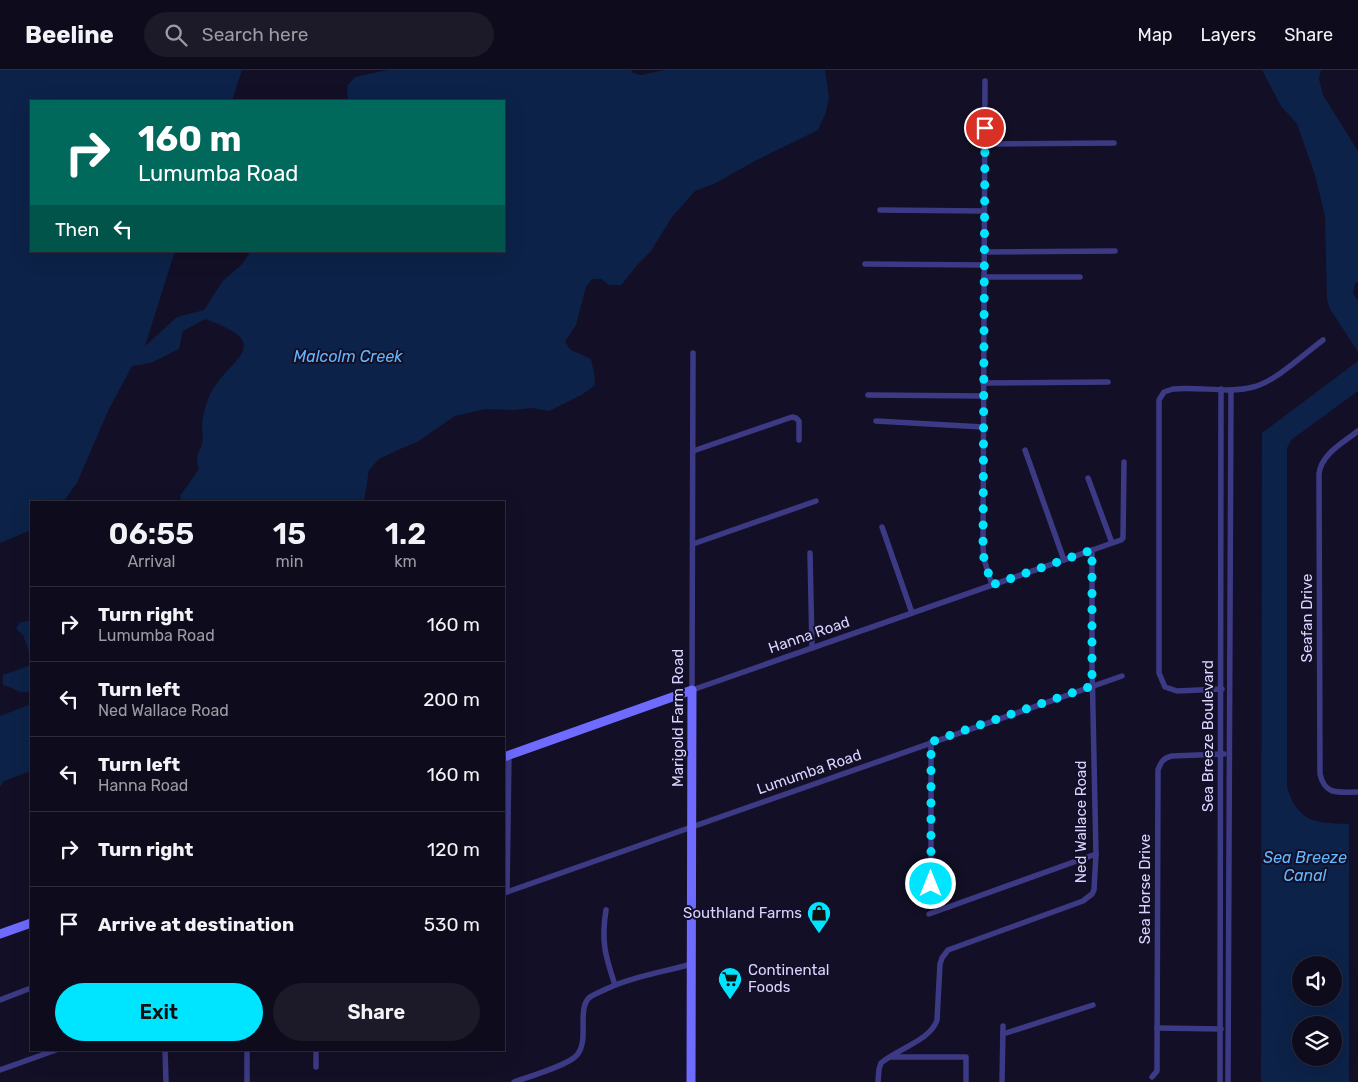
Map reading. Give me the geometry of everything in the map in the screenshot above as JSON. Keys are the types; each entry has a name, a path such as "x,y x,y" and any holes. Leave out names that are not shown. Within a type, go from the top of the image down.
{"street":[{"path":"985,81 983,553 992,585"},
{"path":"985,144 1114,144"},
{"path":"880,210 984,211"},
{"path":"984,252 1115,250"},
{"path":"865,264 984,265"},
{"path":"984,277 1080,277"},
{"path":"1230,689 1170,690 1165,687 1159,673 1158,405 1161,396 1168,390 1180,388 1231,390 1253,387 1267,382 1322,340"},
{"name":"Marigold Farm Road","path":"691,1082 693,354"},
{"path":"983,383 1108,382"},
{"name":"Sea Breeze Boulevard","path":"1220,1082 1221,389"},
{"name":"Sea Breeze Boulevard","path":"1228,1082 1231,390"},
{"path":"868,395 983,396"},
{"path":"693,451 792,417 798,419 800,423 799,440"},
{"path":"876,421 983,427"},
{"name":"Seafan Drive","path":"1358,431 1325,458 1320,466 1319,484 1320,774 1322,782 1328,789 1341,792 1358,792"},
{"path":"1025,450 1064,560"},
{"name":"Hanna Road","path":"506,756 1122,539 1124,462"},
{"path":"1088,478 1112,543"},
{"path":"693,544 816,501"},
{"path":"882,527 912,613"},
{"name":"Ned Wallace Road","path":"888,1057 929,1033 935,1025 937,1020 940,964 946,953 951,949 1088,898 1094,890 1096,854 1092,686 1092,550"},
{"path":"810,554 812,648"},
{"name":"Lumumba Road","path":"505,892 1122,676"},
{"path":"931,742 931,884"},
{"name":"Sea Horse Drive","path":"1152,1078 1156,1071 1157,1028 1158,770 1165,758 1172,756 1230,755"},
{"path":"505,892 506,756"},
{"path":"930,914 1096,854"},
{"path":"606,910 603,931 605,954 615,985"},
{"path":"0,934 30,923"},
{"path":"514,1082 567,1062 577,1055 584,1034 584,1008 589,998 615,985 692,964"},
{"path":"0,1000 30,988"},
{"path":"1003,1034 1093,1005"},
{"path":"1002,1082 1003,1026"},
{"path":"1157,1028 1229,1029"},
{"path":"0,1070 53,1051"},
{"path":"165,1051 166,1082"},
{"path":"246,1082 247,1051"},
{"path":"316,1051 316,1067"},
{"path":"878,1082 880,1065 888,1057 966,1057 966,1082"}],"water":[{"name":"Malcolm Creek","path":"0,70 242,70 232,100 30,100 30,252 175,252 145,346 177,317 204,310 222,282 242,264 250,252 505,252 505,100 348,100 347,86 355,77 388,70 631,70 633,73 641,75 665,70 825,70 829,98 826,112 818,130 753,162 714,184 695,191 672,217 651,251 621,285 609,285 601,279 592,279 586,287 576,325 565,342 571,350 591,359 595,385 583,394 549,411 532,408 513,410 485,409 455,416 417,442 379,459 369,470 364,501 182,501 180,496 199,469 198,455 203,439 204,412 209,397 217,384 242,354 244,346 240,337 228,329 205,319 183,331 179,349 151,363 132,366 108,411 77,483 64,501 30,501 30,530 0,543"},
{"path":"1262,70 1321,70 1319,79 1323,95 1358,151 1358,282 1355,284 1353,293 1358,301 1358,352 1330,309 1327,300 1325,216 1315,175 1297,124 1281,106"},
{"name":"Sea Breeze Canal","path":"1358,361 1358,391 1291,440 1287,448 1287,787 1291,799 1297,808 1310,819 1327,823 1349,824 1349,1082 1261,1082 1262,433"},
{"path":"30,620 30,654 23,635 16,629 19,623"},
{"path":"30,665 30,691 20,692 3,685 3,675"},
{"path":"30,704 30,771 4,781 0,787 0,716"}],"place":[{"name":"Southland Farms","path":"819,934"},
{"name":"Continental Foods","path":"730,1000"}],"route":[{"path":"931,884 931,742 1092,686 1092,550 992,585 984,559 985,128"}]}
